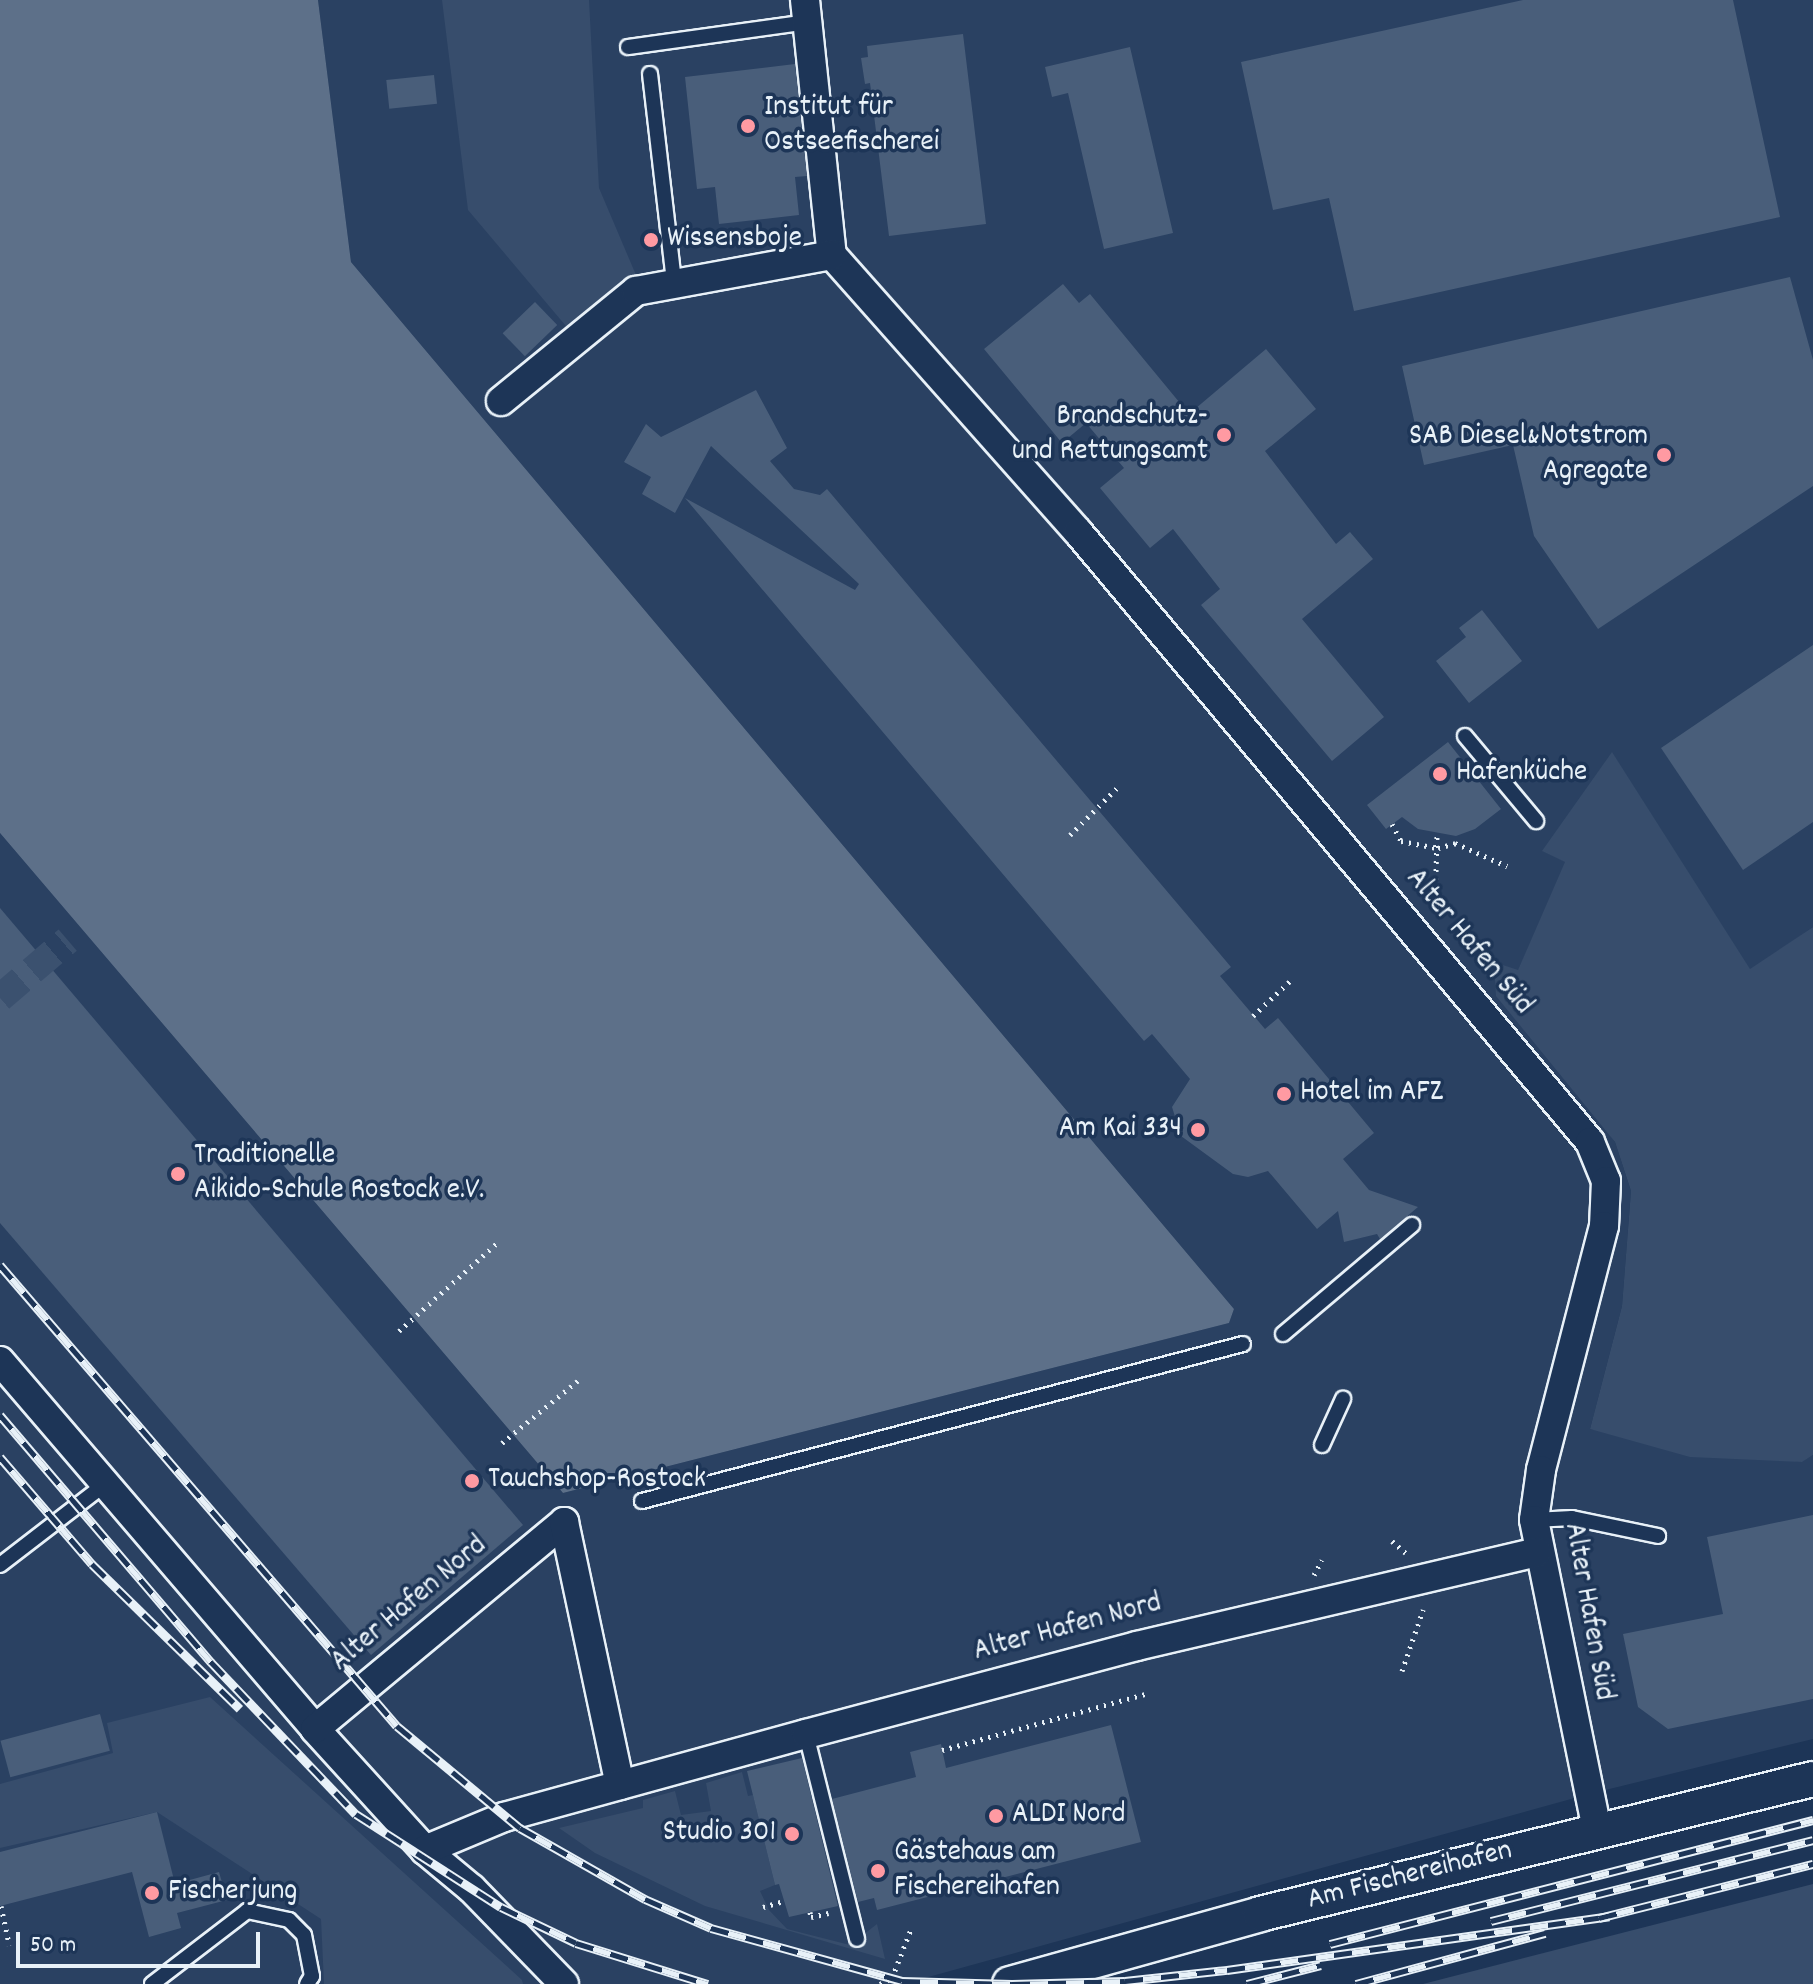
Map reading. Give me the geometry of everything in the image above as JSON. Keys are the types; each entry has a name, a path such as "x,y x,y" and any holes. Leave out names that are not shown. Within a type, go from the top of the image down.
{"street":[{"path":"501,401 636,291 832,255 807,11"},
{"name":"Alter Hafen Süd","path":"832,255 1078,532 1590,1142 1606,1181 1604,1226 1541,1470 1534,1520 1537,1552 1597,1829"},
{"path":"0,1361 315,1729 425,1850 472,1889 564,1984"},
{"name":"Alter Hafen Nord","path":"315,1729 564,1522 620,1785"},
{"name":"Alter Hafen Nord","path":"425,1850 504,1817 806,1734 1151,1642 1537,1552"},
{"name":"Am Fischereihafen","path":"1010,1984 1597,1829 1813,1779"}],"lane":[{"path":"628,47 807,11"},
{"path":"650,74 674,283"},
{"path":"1465,736 1536,821"},
{"path":"1283,1334 1412,1225"},
{"path":"642,1501 1243,1344"},
{"path":"1322,1445 1343,1399"},
{"path":"0,1565 105,1484"},
{"path":"1534,1520 1572,1518 1658,1536"},
{"path":"806,1734 857,1939"},
{"path":"152,1984 247,1911 289,1920 304,1935 312,1976 307,1984"}],"path":[{"path":"1070,835 1120,785"},
{"path":"1392,824 1401,841 1438,848 1455,843 1507,866"},
{"path":"1418,938 1435,920 1437,836"},
{"path":"1253,1016 1290,981"},
{"path":"399,1331 497,1243"},
{"path":"502,1443 580,1379"},
{"path":"1402,1671 1425,1606"},
{"path":"942,1750 1149,1693"},
{"path":"763,1907 784,1901"},
{"path":"1,1906 9,1945"},
{"path":"880,1984 892,1978 911,1929"}],"shaded area":[{"path":"0,0 318,0 351,262 1234,1309 1229,1323 563,1493 0,833"},
{"path":"318,0 1813,0 1813,927 1750,970 1612,753 1543,851 1566,862 1518,971 1494,962 1615,1142 1631,1191 1622,1306 1590,1429 1801,1462 1813,1455 1813,1739 1589,1794 903,1984 0,1984 0,833 563,1493 1229,1323 1234,1309 351,262"},
{"path":"442,0 589,0 599,188 636,275 571,332 468,210"},
{"path":"1612,752 1750,969 1813,927 1813,1455 1802,1462 1690,1457 1590,1429 1622,1306 1631,1191 1615,1142 1496,996 1494,962 1518,970 1565,862 1542,851"},
{"path":"210,1697 523,1984 324,1984 321,1919 157,1812 0,1848 0,1784 113,1753 107,1723"},
{"path":"742,1772 748,1796 753,1795 775,1885 760,1891 769,1910 787,1929 850,1945 877,1924 885,1959 705,1906 595,1853 559,1828 643,1808 643,1800 675,1791 681,1815 711,1811 706,1783"},
{"path":"1813,1884 1813,1984 1423,1984"}],"building":[{"path":"1523,0 1733,0 1780,217 1354,311 1329,198 1273,210 1241,62"},
{"path":"963,34 986,224 889,236 870,83 865,84 861,58 868,57 867,46"},
{"path":"1130,47 1173,233 1104,249 1068,93 1052,97 1045,67"},
{"name":"Institut für Ostseefischerei","path":"795,64 807,176 795,177 799,215 719,224 715,187 697,189 685,77"},
{"path":"434,75 437,104 389,109 386,80"},
{"name":"SAB Diesel&Notstrom Agregate","path":"1790,277 1813,360 1813,486 1598,629 1534,536 1513,445 1424,465 1402,366"},
{"path":"1063,284 1079,303 1090,294 1189,414 1266,349 1316,409 1265,451 1336,544 1350,532 1373,559 1302,619 1384,717 1332,761 1201,605 1220,589 1173,529 1150,548 1100,488 1124,468 1086,423 1062,443 984,349"},
{"path":"535,302 557,325 525,356 503,333"},
{"path":"756,390 787,448 770,461 794,489 820,495 827,489 1231,967 1220,976 1265,1029 1278,1018 1374,1133 1343,1159 1369,1190 1418,1207 1380,1239 1377,1234 1344,1242 1338,1211 1317,1229 1268,1171 1248,1177 1233,1174 1181,1136 1172,1107 1190,1079 1152,1034 1144,1041 685,498 855,590 859,584 711,446 675,513 642,494 651,477 624,462 646,424 661,437"},
{"path":"1482,610 1522,661 1469,703 1436,661 1466,637 1459,628"},
{"path":"1813,645 1813,822 1743,870 1661,748"},
{"name":"Hafenküche","path":"1448,742 1501,809 1475,829 1456,836 1418,829 1402,817 1386,829 1367,805"},
{"path":"0,908 523,1525 371,1655 0,1223"},
{"path":"1813,1515 1813,1699 1668,1729 1638,1707 1623,1634 1723,1614 1707,1537"},
{"path":"100,1714 110,1751 10,1777 1,1741"},
{"path":"1111,1725 1141,1842 877,1910 874,1898 858,1902 832,1799 916,1777 910,1752 941,1744 946,1768"},
{"name":"Studio 301","path":"802,1758 838,1906 789,1917 779,1884 775,1885 747,1771"},
{"path":"157,1812 175,1884 219,1872 227,1900 177,1913 181,1928 149,1937 132,1872 0,1906 0,1852"}],"tunnel":[{"path":"0,998 68,940"}],"railway":[{"path":"0,1265 397,1726 520,1828 645,1899 711,1928 902,1981 1012,1984 1125,1981 1227,1970 1609,1916"},
{"path":"0,1415 211,1662 356,1814 501,1907 576,1943 708,1984"},
{"path":"0,1457 92,1564 240,1709"},
{"path":"1330,1944 1813,1820"},
{"path":"1491,1921 1813,1840"},
{"path":"1599,1918 1813,1864"},
{"path":"1356,1984 1545,1933"},
{"path":"1247,1984 1321,1965"}],"place":[{"name":"Institut für Ostseefischerei","path":"748,126"},
{"name":"Wissensboje","path":"651,240"},
{"name":"Brandschutz- und Rettungsamt","path":"1224,435"},
{"name":"SAB Diesel&Notstrom Agregate","path":"1664,455"},
{"name":"Hafenküche","path":"1440,774"},
{"name":"Hotel im AFZ","path":"1284,1094"},
{"name":"Am Kai 334","path":"1198,1130"},
{"name":"Traditionelle Aikido-Schule Rostock e.V.","path":"178,1174"},
{"name":"Tauchshop-Rostock","path":"472,1481"},
{"name":"ALDI Nord","path":"996,1816"},
{"name":"Studio 301","path":"792,1834"},
{"name":"Gästehaus am Fischereihafen","path":"878,1871"},
{"name":"Fischerjung","path":"152,1893"}]}
